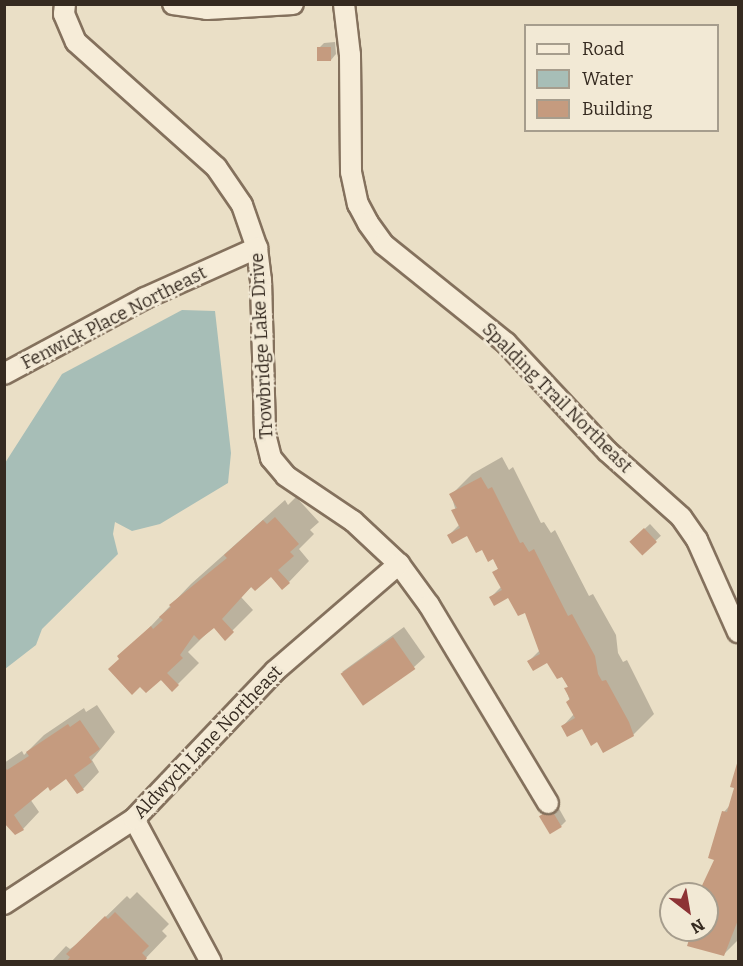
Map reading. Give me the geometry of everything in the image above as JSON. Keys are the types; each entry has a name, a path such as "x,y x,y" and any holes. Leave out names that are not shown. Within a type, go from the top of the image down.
{"street":[{"name":"Trowbridge Lake Drive","path":"65,4 64,14 76,42 216,168 242,206 257,248 265,434 271,458 286,476 353,521 399,564 429,605 548,803"},
{"path":"173,4 207,9 293,4"},
{"name":"Spalding Trail Northeast","path":"344,4 350,55 351,172 358,204 368,224 383,243 506,343 608,451 681,517 697,540 738,632"},
{"name":"Fenwick Place Northeast","path":"4,374 145,298 257,248"},
{"name":"Aldwych Lane Northeast","path":"4,904 134,819 169,787 274,671 399,564"},
{"path":"134,819 211,962"}],"water":[{"path":"182,310 215,311 231,453 228,483 160,524 132,531 115,522 113,534 118,554 42,629 36,645 5,669 5,463 62,374"}],"building":[{"path":"317,47 331,47 331,61 317,61"},
{"path":"481,477 488,489 492,487 520,543 523,542 529,552 534,549 568,616 572,614 595,656 598,674 602,681 606,680 629,722 634,736 603,753 597,742 591,746 582,729 567,737 561,726 575,718 566,702 570,699 564,688 568,687 562,677 557,679 547,663 533,671 527,661 540,654 525,613 518,616 508,598 494,606 489,597 502,590 492,572 498,569 493,559 488,562 482,550 476,553 467,536 452,544 447,535 460,528 451,510 457,508 449,494"},
{"path":"275,517 299,544 290,552 294,556 278,570 290,583 282,590 271,577 255,591 251,587 222,619 234,632 225,641 214,628 199,640 194,635 180,655 183,658 167,673 179,685 172,692 161,680 146,693 140,687 132,695 108,669 119,659 117,656 151,626 153,629 163,620 159,617 171,607 169,605 227,558 224,555 263,520 267,524"},
{"path":"644,528 657,542 642,556 629,542"},
{"path":"393,637 415,669 363,706 341,674"},
{"path":"80,720 100,749 89,757 92,762 74,775 84,790 77,794 66,779 50,791 48,787 14,815 24,830 15,835 4,823 4,766 7,770 29,756 26,752 68,724 70,727"},
{"path":"738,760 738,920 724,956 687,946 688,942 719,942 719,882 704,882 714,860 708,858 722,811 727,812 734,788 730,787"},
{"path":"551,809 562,827 550,834 539,816"},
{"path":"115,912 149,946 142,953 147,958 144,962 66,962 70,957 66,954 105,916 108,919"}]}
